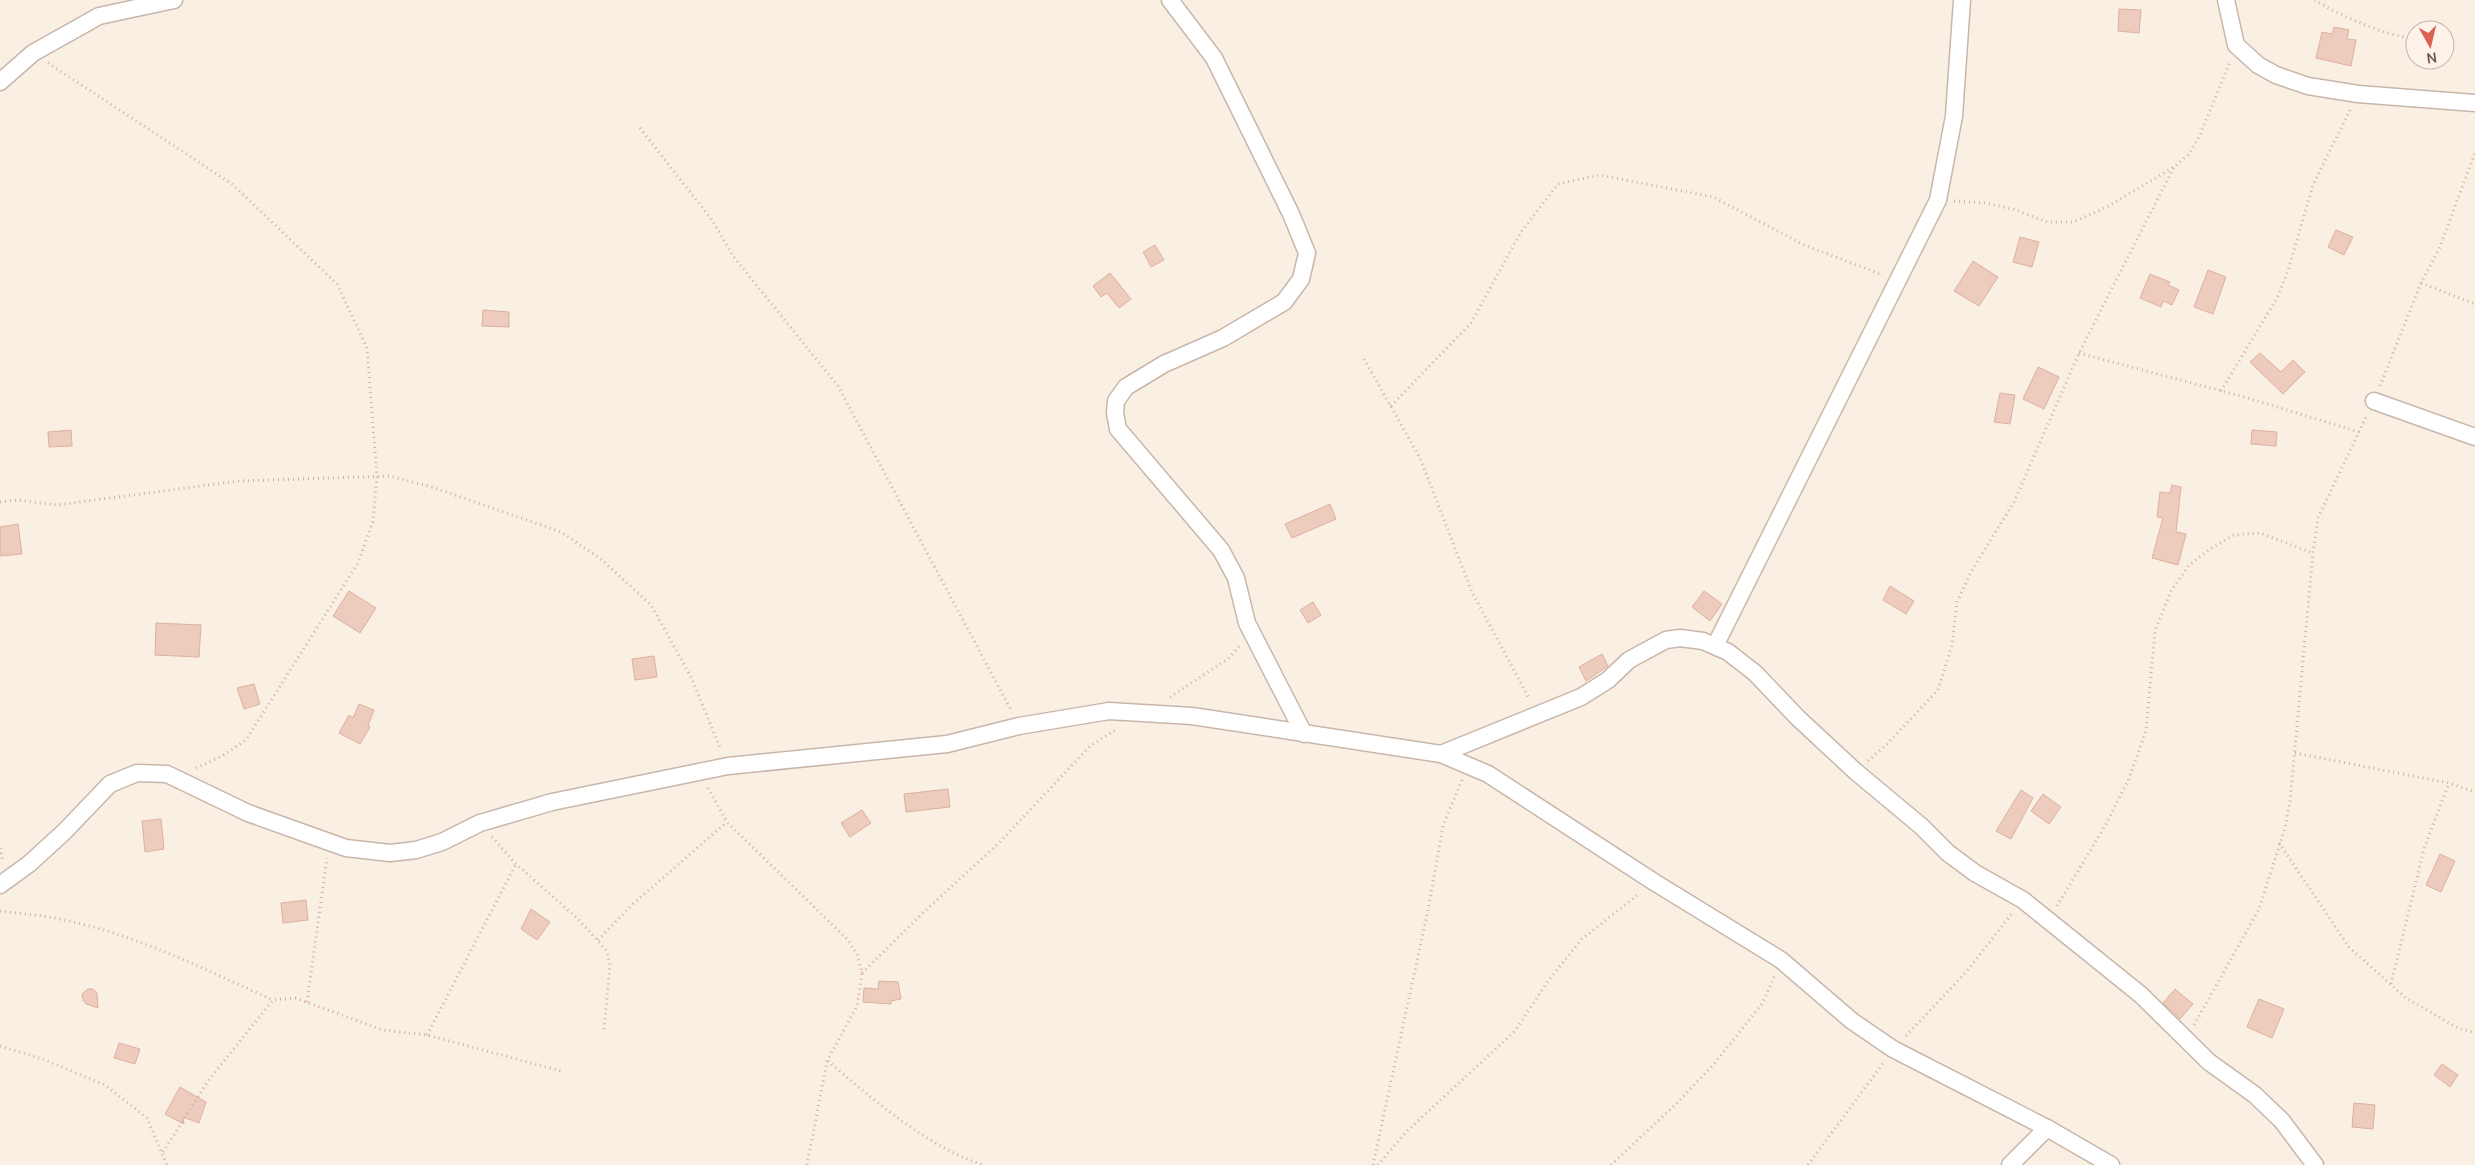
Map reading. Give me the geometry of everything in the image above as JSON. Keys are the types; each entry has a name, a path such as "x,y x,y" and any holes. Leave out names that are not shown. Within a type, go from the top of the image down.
{"street":[{"path":"0,82 33,53 99,16 174,0"},
{"path":"1170,0 1214,58 1291,214 1307,253 1301,279 1284,302 1223,338 1164,364 1126,387 1116,401 1115,413 1118,429 1221,550 1236,578 1247,623 1304,734"},
{"path":"1715,646 1938,200 1954,116 1962,0"},
{"path":"2226,0 2236,45 2258,65 2276,75 2308,86 2358,94 2475,103"},
{"path":"2374,401 2475,437"},
{"path":"1440,754 1581,697 1608,680 1630,660 1666,640 1680,638 1703,641 1728,652 1755,673 1798,718 1855,771 1892,800 1948,853 1975,873 2023,900 2141,996 2210,1062 2254,1095 2282,1121 2315,1165"},
{"path":"0,885 29,864 64,832 110,784 138,773 167,774 248,813 330,843 367,852 390,853 416,850 442,842 480,823 552,802 728,766 947,744 1019,726 1109,711 1192,716 1440,754 1488,774 1654,882 1781,960 1852,1020 1893,1049 2047,1128 2110,1165"},
{"path":"2010,1165 2047,1128"}],"path":[{"path":"2315,0 2353,19 2393,34 2405,36"},
{"path":"1938,200 1985,203 2013,209 2047,222 2073,222 2107,207 2174,167 2188,154 2200,135 2236,45"},
{"path":"33,53 232,184 337,284 366,348 377,477 373,522 358,563 246,740 222,756 175,777"},
{"path":"2221,391 2277,298 2288,271 2313,185 2358,94"},
{"path":"640,128 712,220 733,256 838,386 1019,726"},
{"path":"2186,1040 2259,909 2290,801 2313,553 2318,518 2374,401 2421,283 2439,249 2475,153"},
{"path":"1855,771 1887,744 1938,690 1952,645 1957,602 1971,572 2014,502 2079,353 2174,167"},
{"path":"1391,406 1470,323 1521,232 1558,184 1600,175 1713,197 1804,245 1897,281"},
{"path":"2421,283 2475,304"},
{"path":"2079,353 2221,391 2359,432"},
{"path":"1364,360 1420,458 1472,592 1502,644 1538,716"},
{"path":"0,502 17,500 57,505 238,482 390,476 435,488 561,532 602,560 651,605 691,677 728,766"},
{"path":"2048,920 2105,826 2128,781 2146,731 2155,631 2171,592 2188,565 2210,548 2234,535 2260,533 2313,553"},
{"path":"862,973 925,910 999,843 1090,746 1148,712 1228,659 1252,632"},
{"path":"2294,753 2449,783 2475,792"},
{"path":"1373,1165 1428,910 1443,826 1468,766"},
{"path":"701,771 714,800 728,822 847,939 857,954 862,973 857,1006 828,1061 806,1165"},
{"path":"2391,984 2424,849 2449,783"},
{"path":"598,940 633,904 728,822"},
{"path":"480,823 516,864 598,940 607,951 610,965 604,1030"},
{"path":"307,1002 330,843"},
{"path":"2279,843 2350,947 2414,1002 2458,1028 2475,1033"},
{"path":"427,1035 516,864"},
{"path":"1378,1165 1406,1132 1514,1031 1548,981 1582,939 1618,908 1654,882"},
{"path":"1808,1165 1893,1049 1967,971 2023,900"},
{"path":"0,911 64,920 117,935 178,957 274,1000 295,998 383,1030 427,1035 562,1071"},
{"path":"1611,1165 1675,1105 1714,1064 1762,1004 1781,960"},
{"path":"163,1152 208,1081 274,1000"},
{"path":"0,1046 45,1060 105,1085 147,1118 167,1165"},
{"path":"828,1061 881,1107 965,1159 984,1165"}],"building":[{"path":"2119,9 2141,10 2139,33 2118,31"},
{"path":"2334,27 2349,30 2347,39 2356,40 2351,66 2316,58 2322,32 2332,34"},
{"path":"2336,230 2353,237 2344,255 2328,247"},
{"path":"2020,237 2039,242 2032,267 2013,262"},
{"path":"1155,245 1164,260 1151,267 1143,252"},
{"path":"1973,261 1998,277 1979,306 1954,291"},
{"path":"2208,270 2226,277 2213,314 2194,307"},
{"path":"1110,273 1131,299 1119,308 1107,293 1101,297 1093,286"},
{"path":"2150,274 2170,282 2168,285 2179,290 2172,305 2163,301 2161,307 2140,298"},
{"path":"483,310 509,312 509,327 482,326"},
{"path":"2260,353 2281,372 2293,360 2305,372 2283,394 2250,362"},
{"path":"2038,367 2059,377 2044,409 2023,399"},
{"path":"2000,393 2015,395 2010,424 1994,422"},
{"path":"71,430 72,446 49,447 48,432"},
{"path":"2252,430 2277,432 2276,446 2251,444"},
{"path":"2172,485 2181,487 2176,532 2186,534 2178,565 2152,558 2163,518 2157,517 2160,492 2170,493"},
{"path":"1330,504 1336,519 1292,538 1285,524"},
{"path":"18,524 22,554 0,556 0,527"},
{"path":"1890,586 1914,601 1906,614 1883,600"},
{"path":"349,591 376,608 360,633 333,616"},
{"path":"1704,591 1722,604 1710,621 1692,607"},
{"path":"1313,602 1321,615 1308,623 1300,610"},
{"path":"156,623 201,625 199,657 155,655"},
{"path":"1602,654 1608,666 1586,681 1579,667"},
{"path":"654,656 657,677 635,680 632,659"},
{"path":"254,684 260,704 244,709 237,688"},
{"path":"359,704 374,710 368,726 370,727 360,744 339,733 349,715 353,718"},
{"path":"948,789 950,807 906,812 904,794"},
{"path":"2021,790 2033,798 2011,839 1996,831"},
{"path":"2043,794 2061,807 2049,824 2031,811"},
{"path":"862,810 871,823 850,837 841,823"},
{"path":"161,819 164,849 145,852 142,821"},
{"path":"2440,854 2455,861 2441,892 2426,885"},
{"path":"306,900 308,920 283,923 281,903"},
{"path":"531,909 550,922 537,940 521,929"},
{"path":"879,981 898,982 901,999 891,1001 891,1004 863,1002 864,988 878,989"},
{"path":"88,989 93,989 97,993 98,1008 86,1004 83,1000 82,994"},
{"path":"2175,989 2193,1004 2180,1019 2163,1003"},
{"path":"2259,999 2284,1009 2272,1038 2247,1027"},
{"path":"119,1043 140,1049 135,1064 114,1058"},
{"path":"2442,1064 2458,1075 2450,1087 2434,1075"},
{"path":"180,1087 206,1102 199,1123 183,1117 184,1124 165,1114"},
{"path":"2354,1103 2375,1105 2373,1129 2352,1127"}]}
